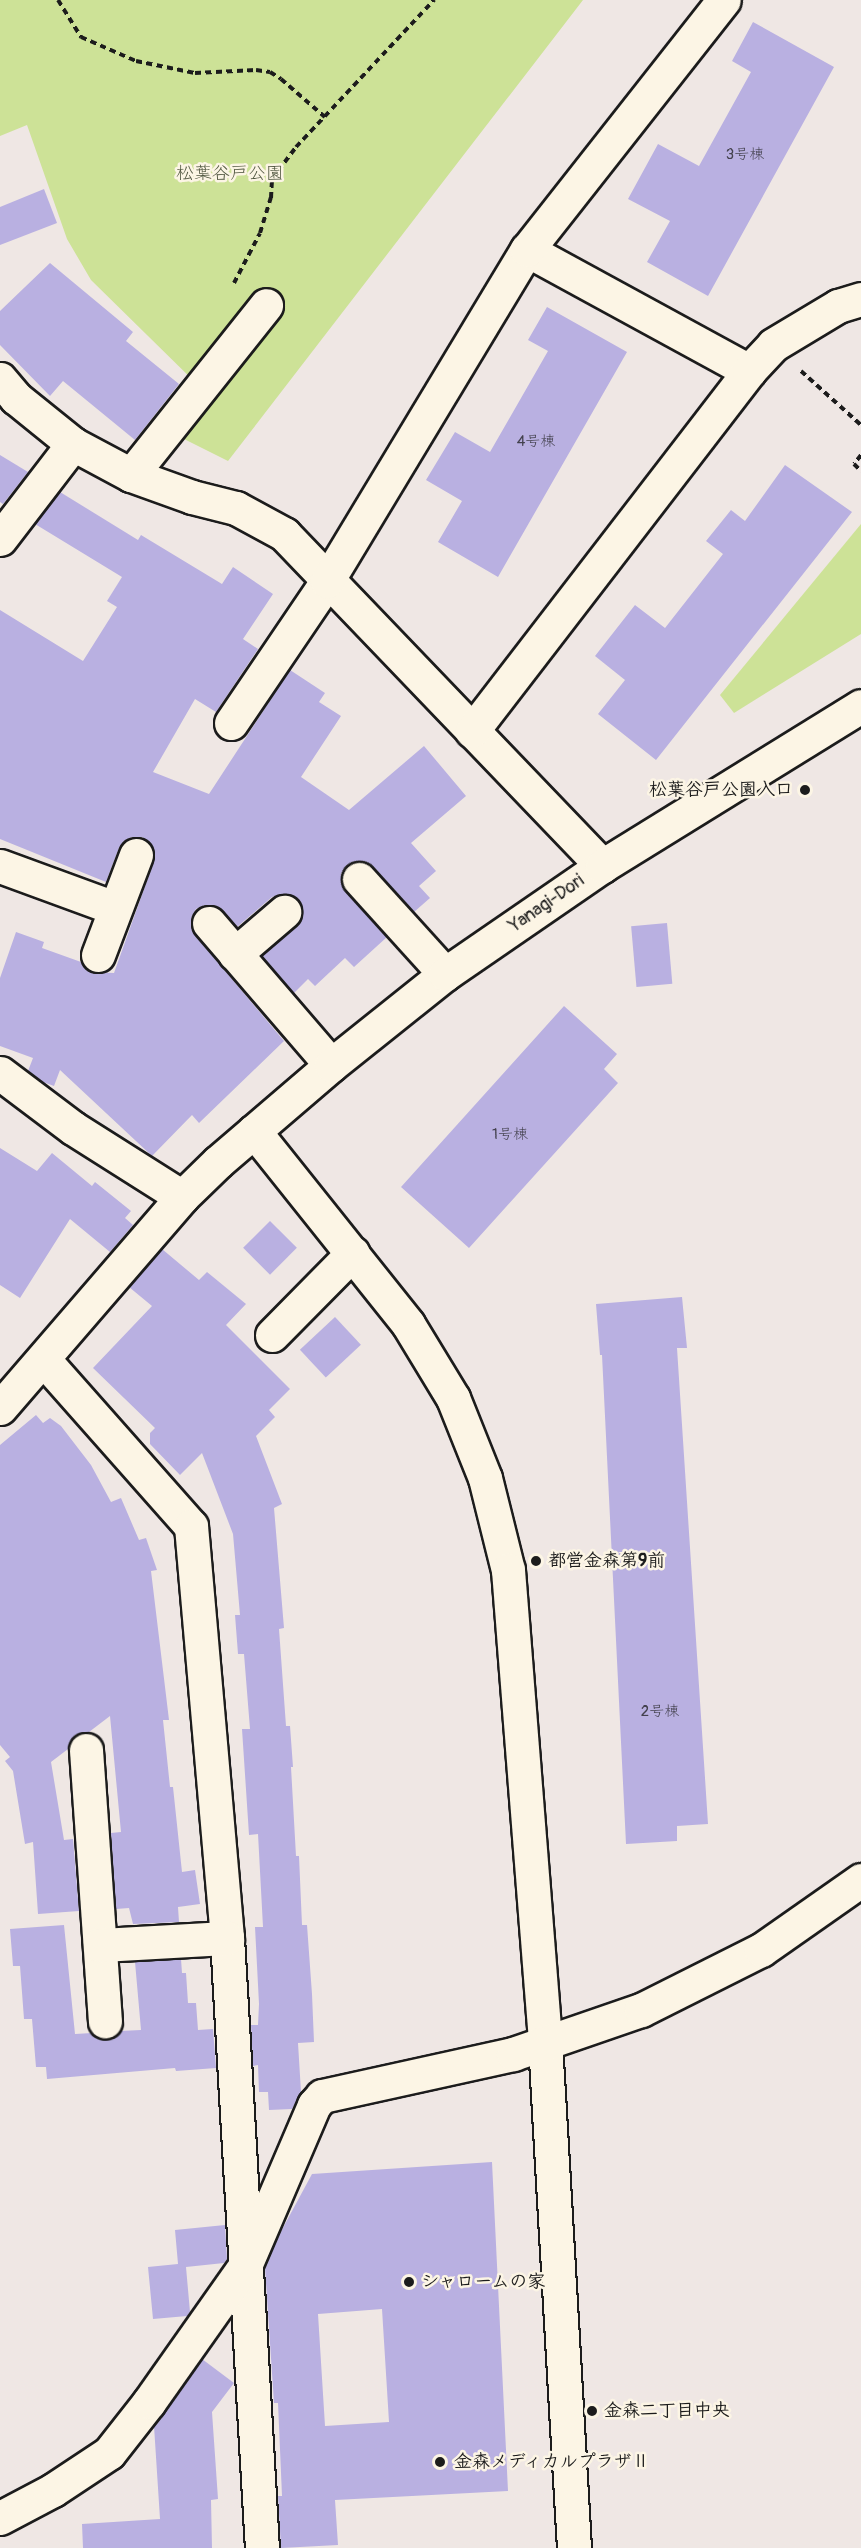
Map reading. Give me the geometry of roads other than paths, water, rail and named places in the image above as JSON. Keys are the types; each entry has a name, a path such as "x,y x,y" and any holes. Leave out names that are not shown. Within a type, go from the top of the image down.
{"street":[{"path":"231,723 327,581 527,250 724,0"},
{"path":"527,250 749,371"},
{"path":"472,731 749,371 773,345 838,306 861,299"},
{"path":"131,474 266,305"},
{"path":"0,379 16,398 74,444 131,474 192,497 236,508 284,534 602,866"},
{"path":"0,539 74,444"},
{"name":"Yanagi-Dori","path":"0,1408 44,1360 182,1197 218,1162 331,1065 445,974 602,866 861,706"},
{"path":"98,955 136,855"},
{"path":"0,867 115,908"},
{"path":"359,879 445,974"},
{"path":"236,954 284,912"},
{"path":"209,923 331,1065"},
{"path":"0,1072 73,1128 182,1197"},
{"path":"254,1131 408,1324 453,1398 485,1478 508,1570 545,2042 573,2548"},
{"path":"272,1335 353,1253"},
{"path":"44,1360 191,1526 227,1938 262,2548"},
{"path":"86,1750 105,2021"},
{"path":"0,2518 53,2490 109,2453 149,2402 245,2266 314,2105 322,2096 513,2054 641,2010 761,1950 861,1880"},
{"path":"100,1946 227,1938"}],"place":[{"name":"松葉谷戸公園入口","path":"805,790"},
{"name":"都営金森第9前","path":"536,1561"},
{"name":"シャロームの家","path":"409,2282"},
{"name":"金森二丁目中央","path":"592,2411"},
{"name":"金森メディカルプラザⅡ","path":"440,2462"}],"park label":[{"name":"松葉谷戸公園","path":"230,174"}]}
